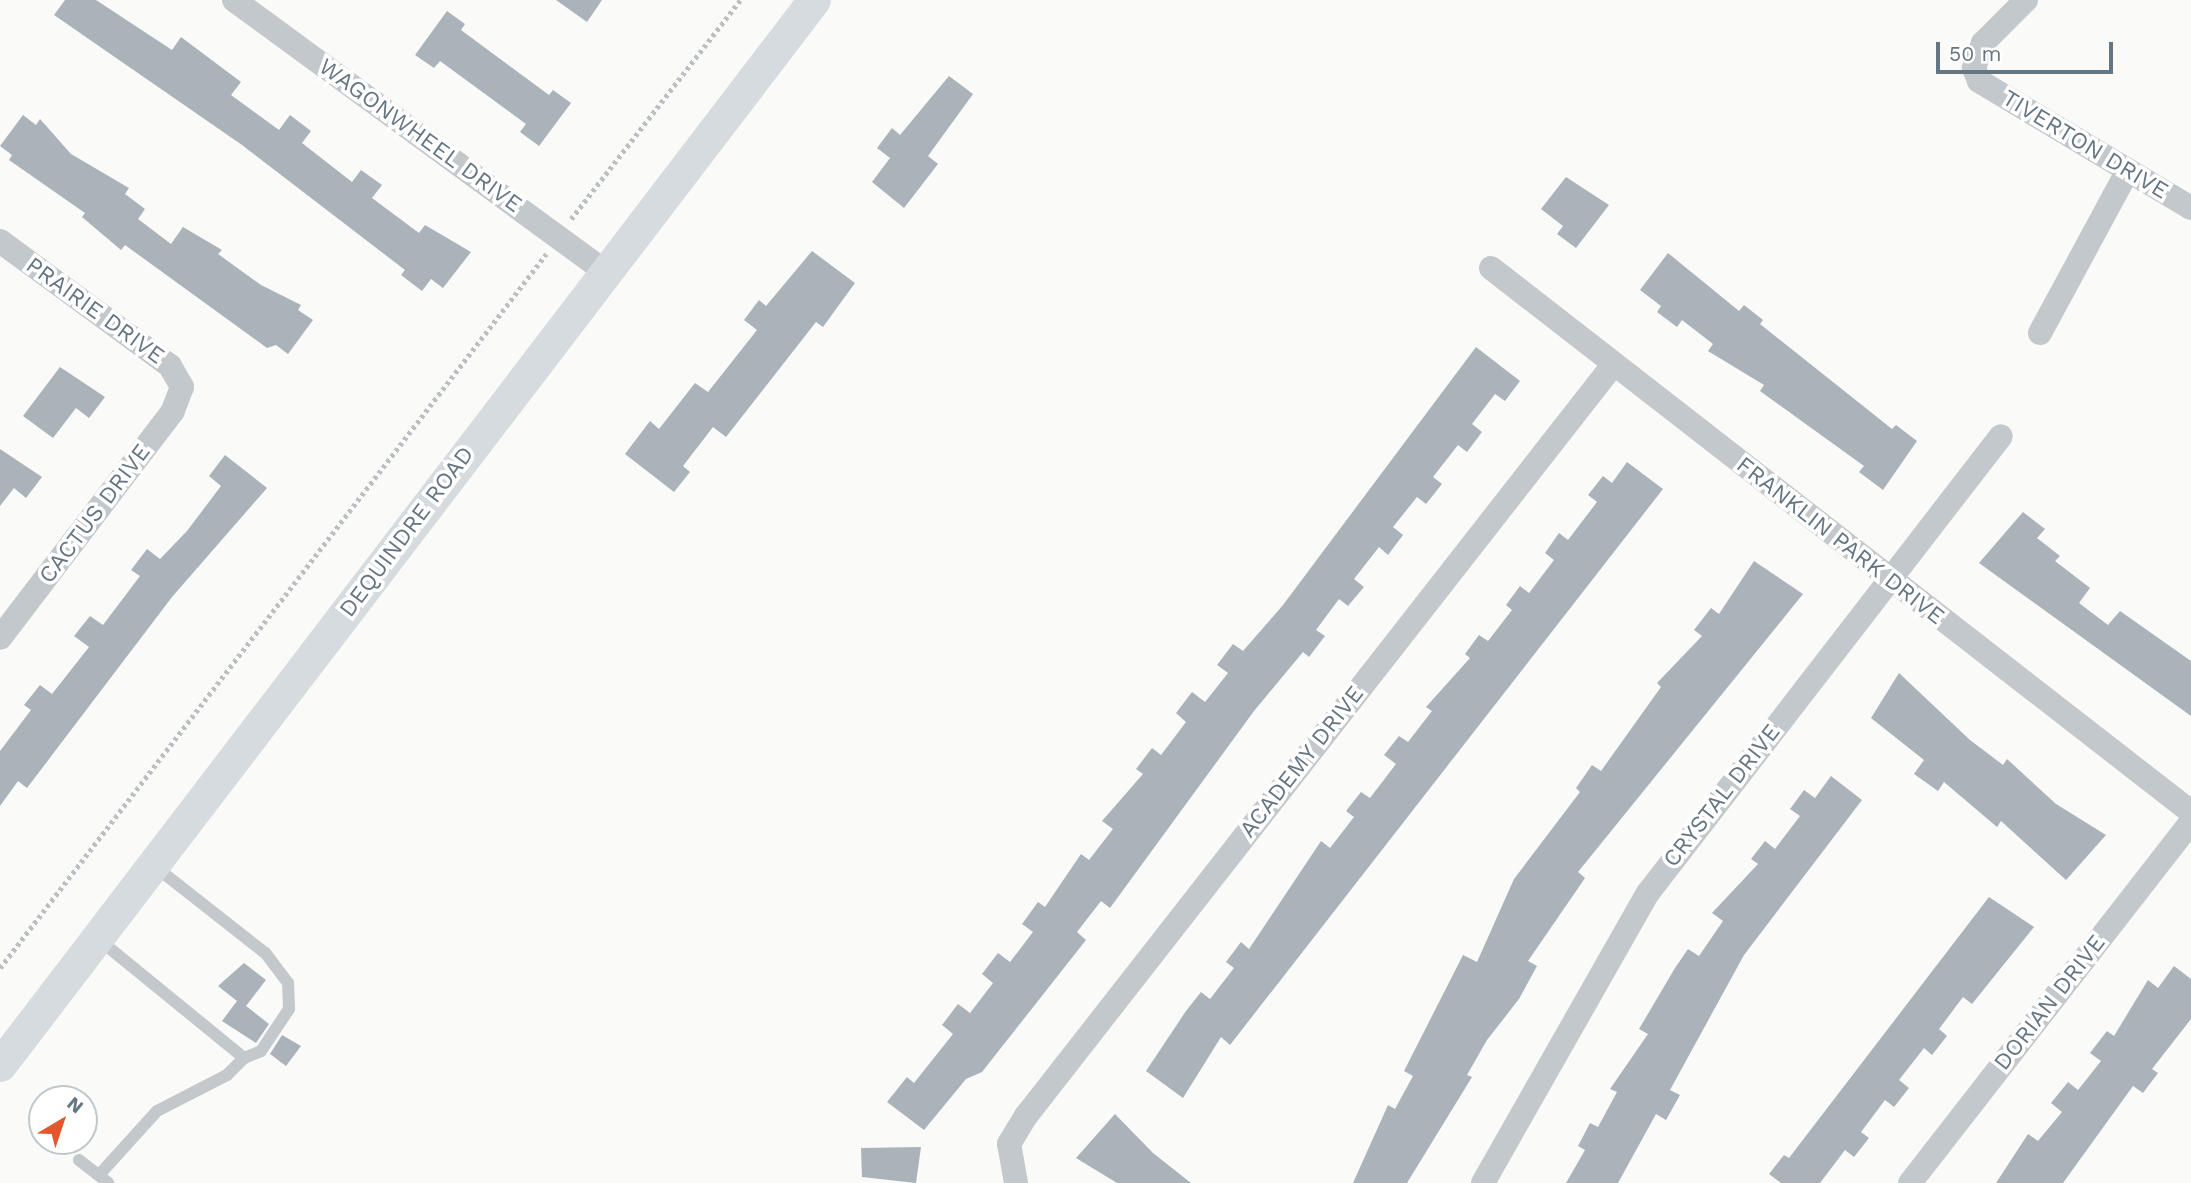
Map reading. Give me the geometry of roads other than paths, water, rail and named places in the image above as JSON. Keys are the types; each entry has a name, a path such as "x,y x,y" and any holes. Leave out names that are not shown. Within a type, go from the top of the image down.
{"main road":[{"name":"DEQUINDRE ROAD","path":"0,1065 814,0"}],"street":[{"name":"WAGONWHEEL DRIVE","path":"234,0 606,272"},
{"name":"TIVERTON DRIVE","path":"2026,0 1983,44 1974,68 1979,81 2191,208"},
{"path":"2040,333 2128,170"},
{"name":"PRAIRIE DRIVE","path":"0,241 170,366 182,387"},
{"name":"FRANKLIN PARK DRIVE","path":"1491,268 2191,812"},
{"name":"ACADEMY DRIVE","path":"1013,1175 1009,1144 1026,1116 1613,365"},
{"name":"CACTUS DRIVE","path":"0,638 173,411 182,387"},
{"name":"CRYSTAL DRIVE","path":"1483,1183 1648,893 2001,436"},
{"name":"DORIAN DRIVE","path":"1910,1183 2191,822"}],"lane":[{"path":"79,1160 104,1179 157,1111 228,1075 244,1058 261,1051 289,1009 288,983 265,953 153,865"},
{"path":"97,937 244,1058"}]}
